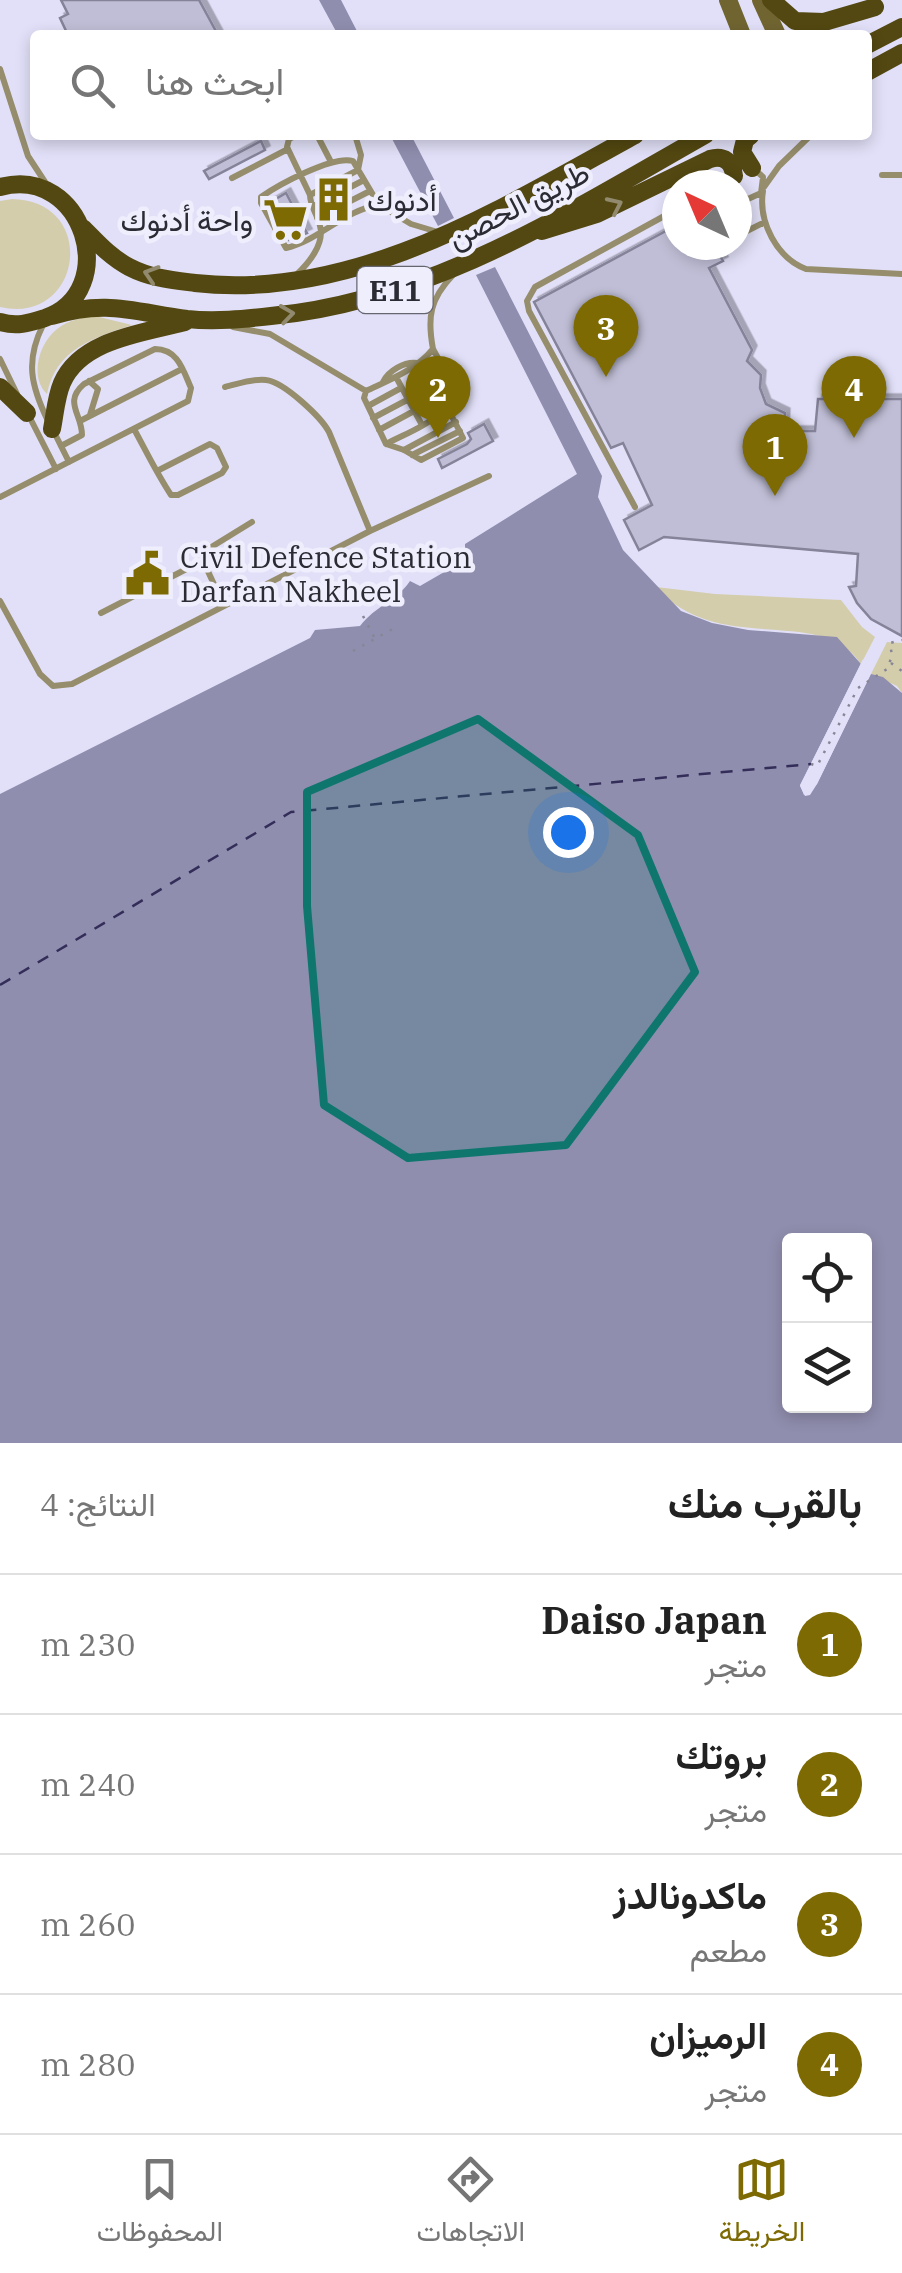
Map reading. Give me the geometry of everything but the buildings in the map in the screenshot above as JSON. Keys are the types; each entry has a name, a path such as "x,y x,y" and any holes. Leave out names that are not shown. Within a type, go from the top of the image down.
{"main road":[{"path":"772,0 795,21 824,22 882,3"},
{"path":"831,30 882,3"},
{"path":"872,43 902,27"},
{"path":"872,69 902,53"},
{"name":"طريق الحصن","path":"53,194 71,208 82,228 115,258 156,278 222,286 282,284 385,258 447,234 626,140"},
{"path":"632,176 674,140"},
{"name":"طريق الحصن","path":"0,322 25,324 94,305 192,320 275,316 317,310 411,286 462,266 696,140"},
{"path":"741,170 746,140"},
{"path":"688,170 716,157 730,163 733,170"},
{"path":"522,235 582,220 662,182"},
{"path":"0,187 32,186 53,194"},
{"path":"49,316 76,292 86,272 88,250 82,228"},
{"path":"56,438 63,381 75,364 94,349 192,320"},
{"path":"0,387 27,413"}],"street":[{"path":"728,0 740,30"},
{"path":"761,0 775,30"}],"lane":[{"path":"0,69 28,156 53,194"},
{"path":"282,284 314,256 321,236 310,195 288,149 289,140"},
{"path":"319,140 331,162"},
{"path":"310,195 358,170 362,155 358,140"},
{"path":"752,198 807,140"},
{"path":"232,178 288,149"},
{"path":"379,206 360,210 321,236 286,248 261,203 266,193 346,158 352,161 379,206 411,224 447,234"},
{"path":"752,179 779,166"},
{"path":"882,175 902,176"},
{"path":"752,181 763,177 762,212"},
{"path":"312,207 364,180"},
{"path":"317,218 370,192"},
{"path":"752,200 762,212 780,252 792,264 806,270 902,274"},
{"path":"636,507 527,301 535,287 662,216"},
{"path":"752,229 766,222"},
{"path":"386,444 440,415 447,407 452,384 433,349 428,326 430,306 462,266"},
{"path":"49,316 32,351 30,370 34,393 68,462"},
{"path":"192,320 270,334 366,391"},
{"path":"0,496 192,397 192,388 170,352 155,349 79,388 73,400 82,435 56,438"},
{"path":"366,391 420,362 433,349"},
{"path":"0,359 56,469"},
{"path":"366,391 368,406 386,444 416,460 426,459 461,440 456,422 420,362"},
{"path":"383,383 387,374 420,362"},
{"path":"80,422 182,369"},
{"path":"396,377 422,425"},
{"path":"226,387 258,380 274,382 320,418 370,531"},
{"path":"90,381 98,392 90,416"},
{"path":"368,406 402,388"},
{"path":"374,418 408,399"},
{"path":"380,430 414,411"},
{"path":"408,453 456,422"},
{"path":"134,429 169,493 176,496 222,473 226,467 217,448 210,444 157,471"},
{"path":"0,601 40,674 53,686 62,686 370,531 489,476"},
{"path":"224,606 200,554 252,522"},
{"path":"101,613 202,561"}],"path":[{"path":"362,616 376,638"},
{"path":"353,651 398,626"},
{"path":"811,764 817,766 858,688 882,674 890,663 890,644 902,640"},
{"path":"890,663 902,671"}],"highlighted area":[{"path":"478,719 638,835 695,972 566,1145 408,1158 324,1105 307,906 307,792"}],"shaded area":[{"path":"12,199 40,205 59,219 68,239 70,261 63,282 49,298 28,308 0,307 0,201"},
{"path":"95,316 132,325 78,347 59,366 47,394 38,379 38,360 45,343 66,323"},
{"path":"656,587 841,600 875,637 861,664 843,646 821,636 709,620 681,608"},
{"path":"887,642 902,643 902,693 897,686 871,674"}],"water":[{"path":"319,0 341,0 356,30 335,30"},
{"path":"393,140 414,140 454,218 438,226"},
{"path":"495,267 602,476 598,497 623,550 681,611 712,623 748,630 837,637 861,664 800,785 804,795 817,784 871,674 883,677 902,693 902,1443 0,1443 0,794 310,638 315,630 360,626 410,581 420,586 465,560 465,544 577,474 476,275"}],"pier":[{"path":"863,659 865,666 805,786 807,790 866,672 873,669 817,784 805,796 800,786"}],"ferry route":[{"path":"0,985 291,812 811,764"}],"place":[{"name":"أدنوك","path":"334,199"},
{"name":"واحة أدنوك","path":"286,219"},
{"name":"ماكدونالدز","path":"606,377"},
{"name":"بروتك","path":"438,438"},
{"name":"الرميزان","path":"854,438"},
{"name":"Daiso Japan","path":"775,496"},
{"name":"Civil Defence Station Darfan Nakheel","path":"147,573"}]}
